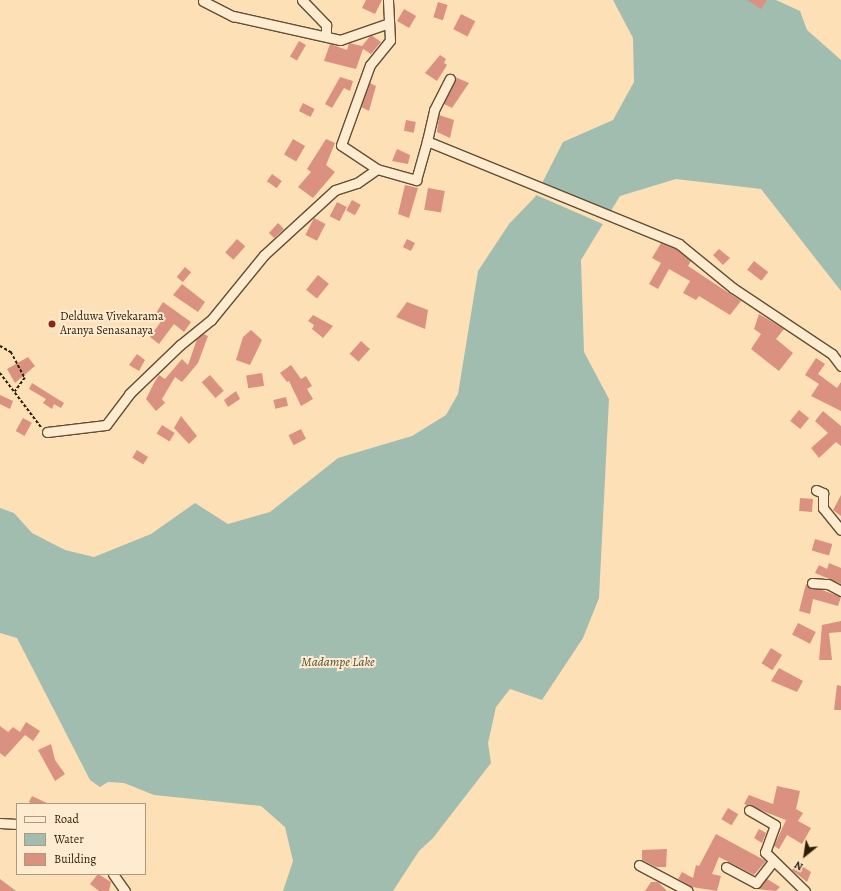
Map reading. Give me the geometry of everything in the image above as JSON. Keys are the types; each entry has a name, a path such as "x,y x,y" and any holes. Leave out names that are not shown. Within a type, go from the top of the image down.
{"street":[{"path":"302,0 326,25 326,36"},
{"path":"388,0 390,40 370,66 341,145 377,169 416,180 434,110 450,79"},
{"path":"203,1 233,16 340,40 389,23"},
{"path":"427,141 516,175 635,227 679,244 733,288 832,354 841,366"},
{"path":"47,432 106,425 129,394 180,345 211,320 264,255 335,190 357,183 377,169"},
{"path":"816,490 823,493 822,508 841,530"},
{"path":"812,583 828,584 841,591"},
{"path":"749,810 775,825 764,849 773,861 805,891"},
{"path":"0,823 16,824"},
{"path":"726,866 756,882 773,861"},
{"path":"640,865 688,891"},
{"path":"114,875 125,891"}],"path":[{"path":"0,346 11,352 25,378 15,392"},
{"path":"0,373 47,432"}],"water":[{"name":"Madampe Lake","path":"613,0 776,0 800,11 807,30 841,60 841,291 761,189 676,179 620,196 581,260 584,352 609,399 599,598 583,638 542,700 510,689 496,707 488,743 491,763 433,838 419,851 393,891 283,891 293,861 285,827 261,806 154,795 124,783 108,782 100,787 90,780 17,638 0,633 0,508 14,513 32,533 65,550 94,557 151,534 195,503 228,524 270,512 338,458 412,436 446,415 458,394 478,271 509,224 535,197 563,142 613,120 634,82 633,38"}],"pier":[{"path":"536,189 607,221 605,225 534,194"}],"building":[{"path":"366,0 382,0 375,14 362,8"},
{"path":"747,0 767,0 761,9"},
{"path":"438,2 448,5 443,20 433,17"},
{"path":"404,9 416,16 409,28 397,21"},
{"path":"461,14 475,21 468,36 453,29"},
{"path":"371,35 381,42 371,54 363,49 356,69 324,61 330,44 347,50 349,43 362,46"},
{"path":"299,41 306,45 297,61 290,57"},
{"path":"440,55 446,59 444,63 447,65 437,81 425,73"},
{"path":"340,77 353,81 350,91 344,88 332,108 325,104"},
{"path":"455,77 469,83 452,108 444,104"},
{"path":"370,83 376,86 369,111 361,107"},
{"path":"303,103 315,109 310,117 299,111"},
{"path":"439,115 454,120 450,138 437,132"},
{"path":"406,120 416,122 414,133 404,131"},
{"path":"293,139 305,146 296,162 284,155"},
{"path":"326,139 335,143 326,165 335,172 313,198 298,187 311,172 307,169"},
{"path":"397,149 410,155 408,164 392,161"},
{"path":"272,174 282,181 277,188 267,181"},
{"path":"405,185 418,188 409,218 398,214"},
{"path":"428,188 445,191 441,213 424,210"},
{"path":"352,200 361,205 355,215 346,210"},
{"path":"337,202 347,207 340,221 330,216"},
{"path":"314,218 326,224 317,241 305,235"},
{"path":"278,223 284,229 274,238 269,233"},
{"path":"237,239 245,246 233,260 225,253"},
{"path":"407,239 415,243 411,251 403,247"},
{"path":"661,243 676,249 691,261 688,266 741,301 730,315 699,296 696,300 683,293 690,281 669,269 658,289 649,284 661,263 652,258"},
{"path":"719,249 730,258 723,265 713,255"},
{"path":"754,261 768,272 761,281 747,270"},
{"path":"185,267 191,272 183,282 177,277"},
{"path":"318,275 329,284 317,299 306,290"},
{"path":"182,284 205,302 198,312 173,295"},
{"path":"163,302 191,322 184,332 174,324 159,344 150,337 162,320 156,313"},
{"path":"407,302 428,310 425,329 396,317"},
{"path":"759,314 784,329 776,339 793,353 779,371 751,349 761,334 754,329"},
{"path":"313,315 333,326 323,338 312,329 314,325 308,321"},
{"path":"251,330 262,340 250,365 236,360 243,337"},
{"path":"203,334 208,336 198,363 182,382 175,377 162,399 165,403 156,411 146,399 154,383 159,375 165,379 182,359 188,365 197,339"},
{"path":"361,341 370,349 359,362 350,354"},
{"path":"137,354 145,360 139,371 129,365"},
{"path":"28,357 35,366 15,383 7,369"},
{"path":"816,358 825,364 818,374 837,388 841,382 841,411 811,396 819,384 805,375"},
{"path":"291,365 301,379 306,376 312,386 307,389 313,399 301,406 289,381 287,382 280,373"},
{"path":"262,373 264,386 248,388 246,376"},
{"path":"210,375 224,391 215,398 202,382"},
{"path":"32,383 64,403 61,408 54,404 52,409 43,403 46,399 29,389"},
{"path":"236,391 240,399 228,407 224,400"},
{"path":"0,395 13,401 10,409 0,404"},
{"path":"286,397 288,406 275,409 273,400"},
{"path":"799,410 809,418 800,429 790,421"},
{"path":"823,411 841,426 841,446 836,442 819,458 811,448 828,433 815,421"},
{"path":"181,416 197,436 189,444 174,428"},
{"path":"23,418 32,423 24,436 16,431"},
{"path":"162,425 175,433 169,441 157,433"},
{"path":"301,429 306,439 294,445 289,435"},
{"path":"137,450 148,457 143,465 132,458"},
{"path":"841,495 841,516 833,510"},
{"path":"800,498 813,499 812,512 799,511"},
{"path":"815,539 832,544 829,555 812,551"},
{"path":"829,563 841,568 841,584 815,573 819,565 827,569"},
{"path":"806,584 841,597 838,606 813,599 810,614 799,611"},
{"path":"841,621 841,632 829,633 832,660 819,660 822,625"},
{"path":"798,623 816,632 810,644 792,635"},
{"path":"771,648 782,655 772,670 761,663"},
{"path":"779,668 803,681 797,692 771,681"},
{"path":"837,685 841,686 841,710 834,710"},
{"path":"26,722 40,731 33,741 25,735 5,757 0,753 0,726 8,732 13,727 20,732"},
{"path":"51,744 55,760 65,774 55,781 38,750"},
{"path":"777,786 800,791 796,809 803,813 798,821 811,828 802,844 787,835 779,849 774,846 786,820 744,804 749,795 773,804"},
{"path":"32,796 47,803 30,803 29,802"},
{"path":"728,808 738,814 732,825 721,819"},
{"path":"759,829 766,833 762,843 754,838"},
{"path":"716,834 766,861 754,875 719,857 712,874 721,876 717,891 692,887 678,879 682,872 693,878 696,865 699,866"},
{"path":"667,849 666,867 656,867 642,860 642,850"},
{"path":"796,862 811,872 807,882 792,870"},
{"path":"97,875 111,882 109,891 99,891 90,884"},
{"path":"0,879 16,891 0,891"},
{"path":"767,879 780,887 776,891 757,889"},
{"path":"651,882 658,882 667,891 645,891"}],"place":[{"name":"Delduwa Vivekarama Aranya Senasanaya","path":"52,324"}]}
